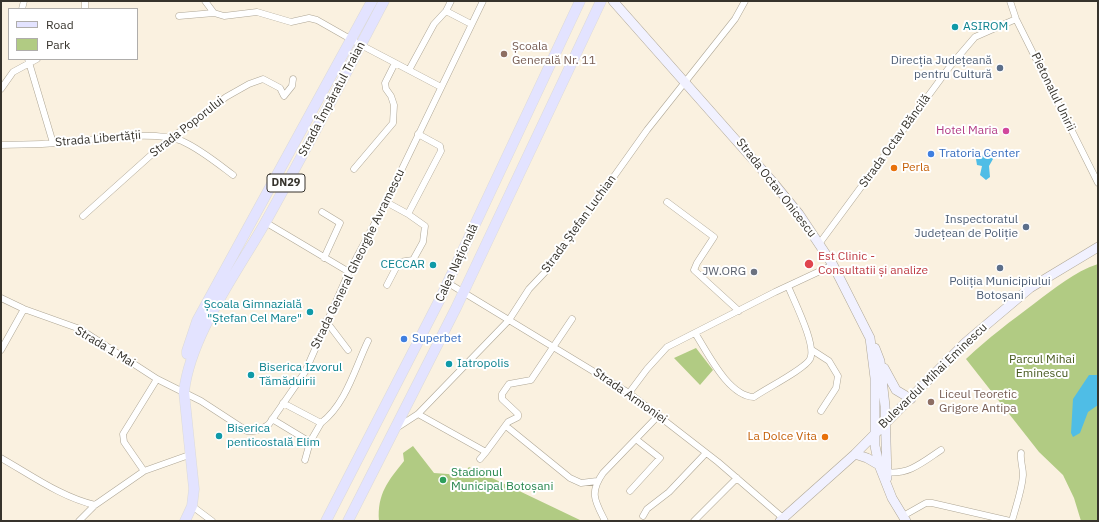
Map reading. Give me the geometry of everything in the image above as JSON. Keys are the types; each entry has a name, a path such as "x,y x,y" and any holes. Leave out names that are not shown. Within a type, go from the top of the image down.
{"main road":[{"name":"Strada Împăratul Traian","path":"189,366 187,351 197,321 372,1"},
{"name":"Strada Împăratul Traian","path":"185,521 192,506 194,489 189,455 184,392 194,348 265,222 384,1"},
{"name":"Calea Națională","path":"326,521 448,283 580,1"},
{"name":"Calea Națională","path":"348,521 464,292 601,1"}],"street":[{"path":"205,1 214,13"},
{"path":"409,70 434,24 446,11 451,1"},
{"name":"Strada General Gheorghe Avramescu","path":"184,392 247,431 263,429 272,419 305,372 326,321 349,272 386,202 483,1"},
{"name":"Strada Octav Onicescu","path":"613,1 772,181 833,265 870,338 875,378 874,433 878,465 904,518"},
{"name":"Strada Ștefan Luchian","path":"394,429 418,414 509,320 529,289 548,269 647,130 735,19 745,1"},
{"name":"Pietonalul Unirii","path":"1010,1 1016,19 1098,183"},
{"path":"446,11 471,24"},
{"path":"179,16 214,13 224,16 257,12 291,22 309,18 317,20 441,87"},
{"name":"Strada Octav Băncilă","path":"819,244 950,65 975,37 1016,19"},
{"path":"1,89 13,72 29,62 53,143"},
{"path":"354,169 393,122 394,105 391,96 386,89 385,83 395,63"},
{"name":"Strada Poporului","path":"83,216 170,138 189,126 226,97 249,84 263,80 280,88 284,96 292,86 293,79"},
{"path":"408,214 441,151 440,146 418,134"},
{"name":"Strada Libertății","path":"1,145 53,143 144,135 170,138 182,141 233,175"},
{"path":"386,202 408,214 425,226 423,242 413,260 399,262 387,285"},
{"path":"667,202 714,237 694,270 739,311"},
{"path":"322,212 340,223 324,258"},
{"path":"265,222 349,272"},
{"name":"Bulevardul Mihai Eminescu","path":"782,520 855,454 874,433 911,399 966,342 1030,288 1098,247"},
{"path":"629,393 647,369 667,347 833,265"},
{"name":"Strada Armoniei","path":"448,283 629,393 659,415 737,478 782,520"},
{"path":"695,333 718,370 736,391 746,397 754,397 810,360 812,350 788,286"},
{"name":"Strada 1 Mai","path":"1,298 24,309 80,329 157,379 184,392"},
{"path":"1,350 24,309"},
{"path":"480,459 506,426 518,417 518,414 502,399 502,394 509,384 530,382 572,319"},
{"path":"326,321 348,350"},
{"path":"870,338 880,361 896,390 911,399"},
{"path":"305,460 310,442 322,422 328,418 342,397 368,342"},
{"path":"812,350 828,361 838,376 836,388 821,411"},
{"path":"880,361 886,421 886,472 888,485"},
{"path":"144,471 124,442 123,434 157,379"},
{"path":"283,403 322,422"},
{"path":"418,414 486,452"},
{"path":"605,521 595,501 594,491 597,482 603,473 637,440 659,415"},
{"path":"272,419 310,442"},
{"path":"506,426 570,478 581,483 597,482"},
{"path":"630,491 660,458 637,440"},
{"path":"886,472 894,473 910,471 942,450"},
{"path":"643,516 647,509 669,492 706,453"},
{"path":"904,518 926,503 932,503 1011,521 1021,485 1021,453"},
{"path":"855,454 867,458 878,465"},
{"path":"79,521 95,505 144,471 189,455"},
{"path":"1,458 62,493 79,501 95,505"},
{"path":"694,521 737,478"},
{"path":"192,506 212,521"}],"green space":[{"name":"Parcul Mihai Eminescu","path":"1098,264 1098,521 1081,521 1074,498 1063,475 1039,452 966,359 1000,330 1057,286 1081,271"},
{"path":"696,348 713,370 700,385 674,358"},
{"name":"Stadionul Municipal Botoșani","path":"413,446 434,473 462,475 469,467 582,521 379,521 380,503 385,488 404,461 403,453"}],"water":[{"path":"989,152 992,153 993,159 989,166 990,177 986,180 980,175 982,166 977,165 976,159"},
{"path":"1089,375 1098,375 1098,405 1088,412 1080,433 1073,437 1071,433 1073,399"}],"place":[{"name":"ASIROM","path":"955,27"},
{"name":"Școala Generală Nr. 11","path":"504,54"},
{"name":"Direcția Județeană pentru Cultură","path":"1000,68"},
{"name":"Hotel Maria","path":"1006,131"},
{"name":"Tratoria Center","path":"931,154"},
{"name":"Perla","path":"894,168"},
{"name":"Inspectoratul Județean de Poliție","path":"1026,227"},
{"name":"Est Clinic - Consultatii și analize","path":"809,264"},
{"name":"CECCAR","path":"433,265"},
{"name":"Poliția Municipiului Botoșani","path":"1000,268"},
{"name":"JW.ORG","path":"754,272"},
{"name":"Școala Gimnazială \"Ștefan Cel Mare\"","path":"310,312"},
{"name":"Superbet","path":"404,339"},
{"name":"Iatropolis","path":"449,364"},
{"name":"Biserica Izvorul Tămăduirii","path":"251,375"},
{"name":"Liceul Teoretic Grigore Antipa","path":"931,402"},
{"name":"Biserica penticostală Elim","path":"219,436"},
{"name":"La Dolce Vita","path":"825,437"},
{"name":"Stadionul Municipal Botoșani","path":"443,480"}]}
